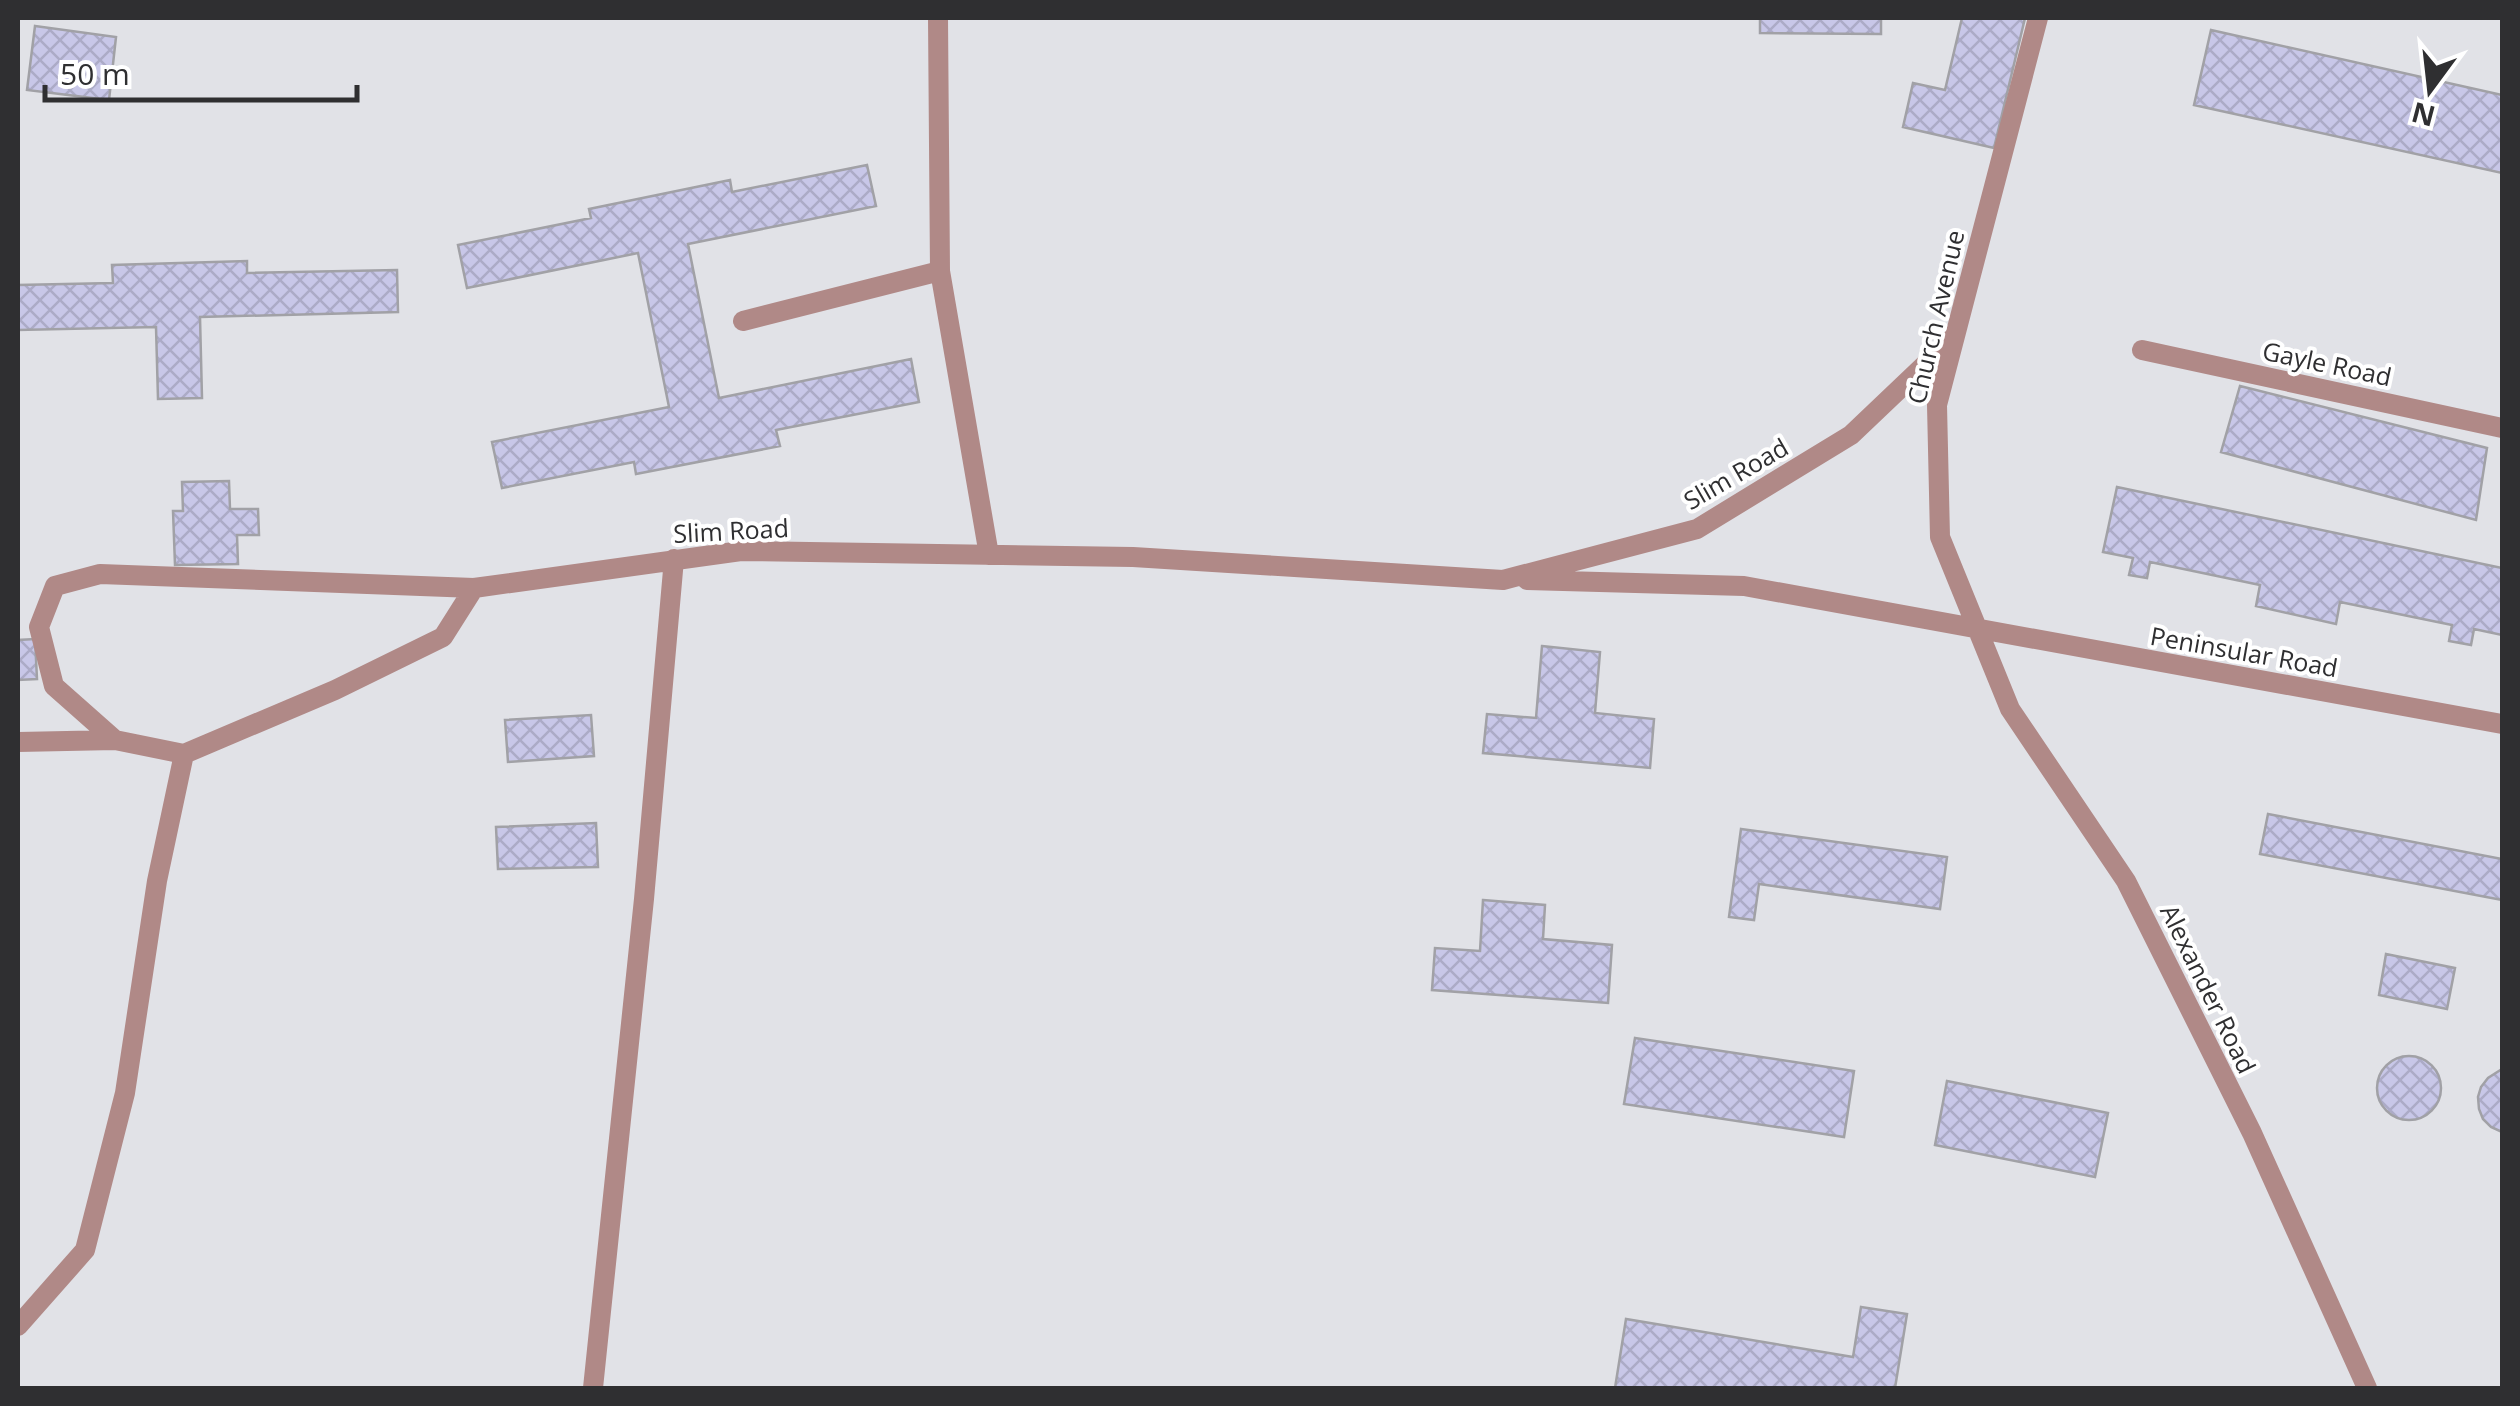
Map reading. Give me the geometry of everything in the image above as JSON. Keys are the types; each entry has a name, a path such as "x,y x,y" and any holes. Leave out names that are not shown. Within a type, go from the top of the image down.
{"lane":[{"path":"938,18 940,271 989,555"},
{"name":"Church Avenue","path":"1976,628 1940,538 1938,405 2038,18"},
{"path":"743,321 940,271"},
{"name":"Slim Road","path":"1503,580 1697,529 1851,435 1954,337"},
{"name":"Gayle Road","path":"2142,350 2502,428"},
{"name":"Slim Road","path":"115,740 54,686 39,626 55,586 100,574 474,588 741,551 1133,558 1503,580 1744,586 1976,628"},
{"path":"593,1388 644,898 674,558"},
{"path":"18,742 115,740 184,754 335,690 443,637 474,588"},
{"name":"Peninsular Road","path":"1976,628 2502,724"},
{"name":"Alexander Road","path":"1976,628 2010,709 2126,881 2252,1134 2367,1388"},
{"path":"18,1326 85,1250 125,1093 157,882 184,754"}],"building":[{"path":"1760,18 1881,18 1881,34 1760,33"},
{"path":"1962,18 2025,18 1994,148 1903,127 1913,83 1945,90"},
{"path":"35,26 116,37 109,100 27,90"},
{"path":"2211,30 2502,95 2502,173 2194,105"},
{"path":"867,165 876,206 688,244 719,398 911,359 919,402 776,430 780,446 636,474 634,462 502,488 492,442 669,407 638,253 467,288 458,245 591,218 589,209 730,180 732,192"},
{"path":"247,261 247,273 397,270 398,312 200,317 202,398 158,399 156,327 18,330 18,285 113,283 112,265"},
{"path":"2240,386 2487,448 2476,520 2221,452"},
{"path":"229,481 230,509 258,509 259,535 237,535 238,564 175,565 173,511 183,511 182,482"},
{"path":"2117,487 2502,568 2502,635 2474,629 2471,645 2449,641 2452,625 2340,602 2336,624 2256,606 2260,585 2150,562 2147,578 2129,575 2133,558 2103,552"},
{"path":"35,639 37,679 18,680 18,640"},
{"path":"1542,646 1600,652 1595,713 1654,719 1650,768 1483,753 1487,714 1536,718"},
{"path":"591,715 594,756 508,762 505,720"},
{"path":"2268,814 2502,859 2502,900 2260,854"},
{"path":"596,823 598,867 498,869 496,827"},
{"path":"1741,829 1947,857 1940,909 1759,884 1754,920 1729,917"},
{"path":"1483,900 1545,905 1543,939 1612,945 1608,1003 1432,990 1435,948 1480,951"},
{"path":"2386,954 2455,968 2447,1009 2379,995"},
{"path":"1635,1038 1854,1071 1844,1137 1624,1104"},
{"path":"2409,1056 2432,1065 2441,1088 2432,1111 2409,1120 2386,1111 2377,1088 2386,1065"},
{"path":"2502,1069 2502,1132 2483,1119 2478,1097 2488,1078"},
{"path":"1947,1081 2108,1113 2095,1177 1935,1145"},
{"path":"1861,1307 1907,1314 1895,1388 1615,1388 1626,1319 1853,1357"}]}
